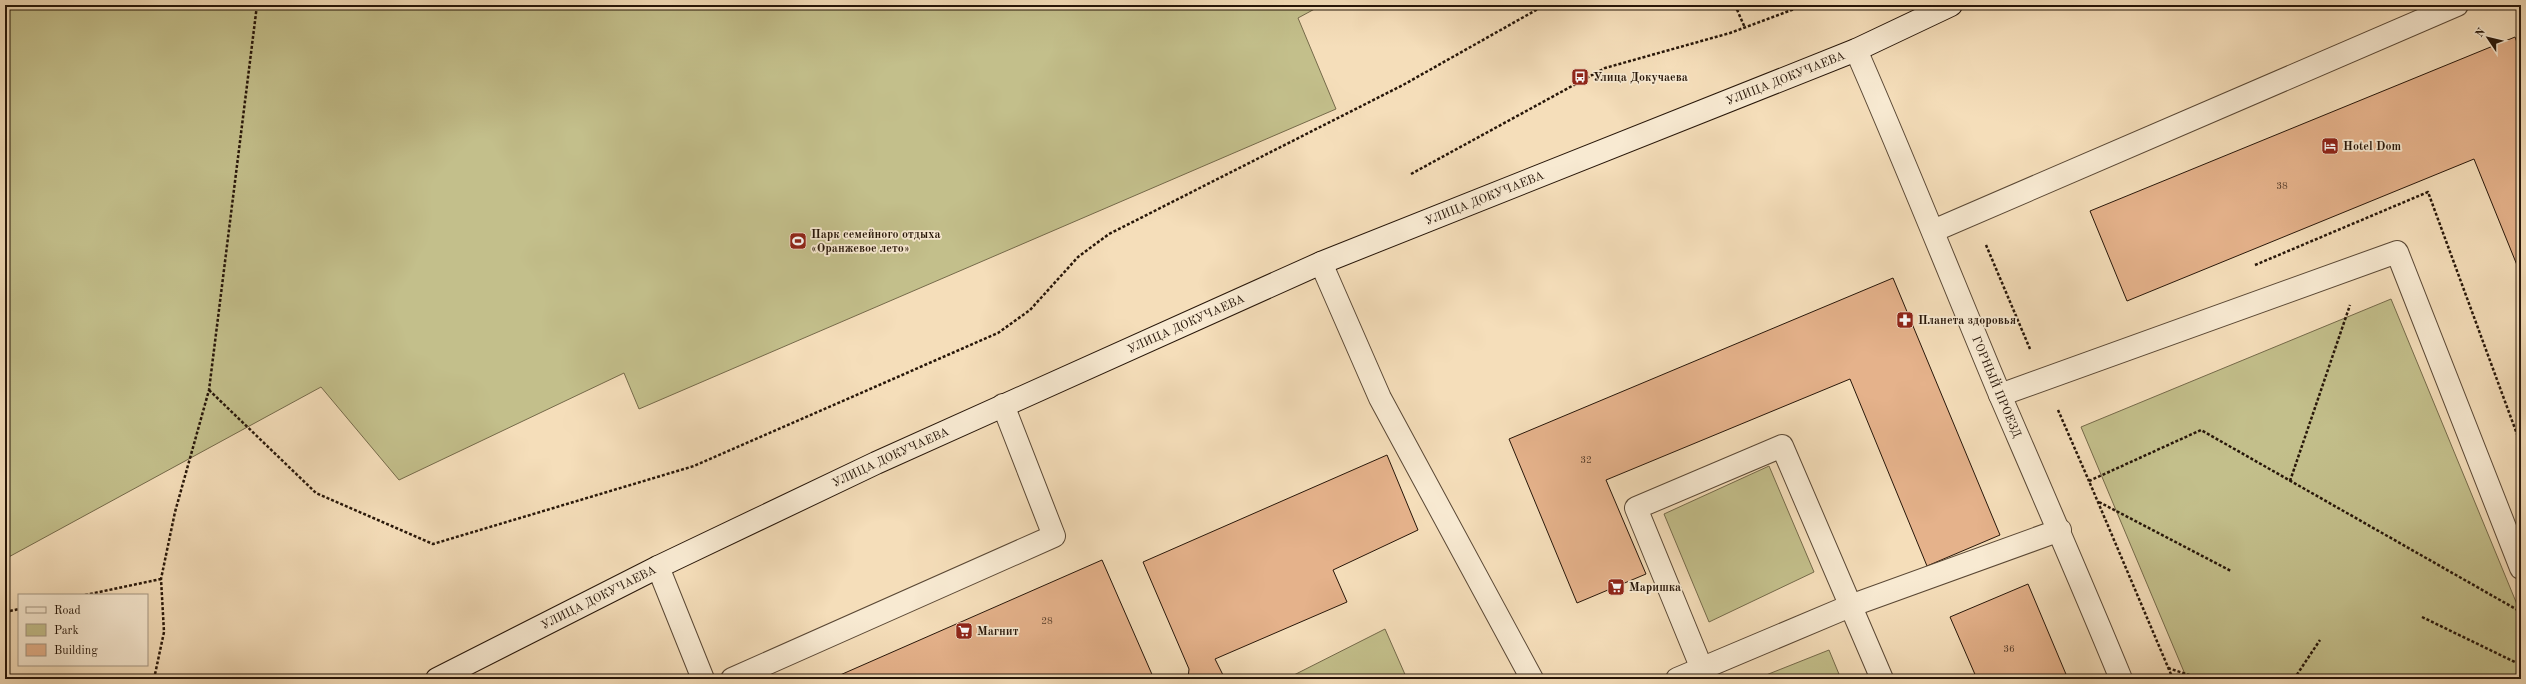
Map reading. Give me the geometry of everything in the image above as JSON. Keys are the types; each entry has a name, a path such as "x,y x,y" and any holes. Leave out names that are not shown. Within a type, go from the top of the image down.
{"main road":[{"name":"УЛИЦА ДОКУЧАЕВА","path":"437,679 658,567 876,462 1321,263 1856,50 1951,5"},
{"path":"1933,231 2456,5"},
{"name":"ГОРНЫЙ ПРОЕЗД","path":"1856,50 1933,231 2000,395 2060,530 2121,679"},
{"path":"2000,395 2397,252 2521,568"},
{"path":"1321,263 1380,398 1532,679"},
{"path":"732,679 1054,536 1003,405"},
{"path":"1702,669 1636,508 1782,446 1882,679"},
{"path":"1677,679 1850,606 2060,530"},
{"path":"658,567 703,679"}],"path":[{"path":"154,679 164,632 161,579 175,512 209,390 257,5"},
{"path":"209,390 316,493 433,544 694,466 998,333 1030,310 1078,257 1109,234 1402,85 1545,5"},
{"path":"1734,5 1745,28"},
{"path":"1412,174 1605,68 1745,28 1805,5"},
{"path":"2290,481 2365,264"},
{"path":"2044,379 2098,501 2173,679"},
{"path":"2089,481 2201,430 2521,612"},
{"path":"2098,501 2231,571"},
{"path":"90,594 161,579"},
{"path":"5,612 18,609"},
{"path":"2422,616 2521,665"},
{"path":"2294,679 2320,640"},
{"path":"2168,668 2201,679"}],"green space":[{"path":"5,5 1322,5 1298,18 1336,109 639,409 624,373 399,480 321,387 5,559"},
{"path":"2391,299 2521,614 2521,679 2187,679 2081,427"},
{"path":"1769,466 1814,572 1709,622 1664,514"},
{"path":"1385,629 1407,679 1286,679"},
{"path":"1829,650 1841,679 1756,679"}],"building":[{"path":"2515,37 2521,53 2521,275 2474,159 2127,301 2090,211"},
{"path":"1893,278 2000,535 1927,566 1850,379 1606,480 1646,574 1577,603 1509,439"},
{"path":"1387,455 1418,530 1333,570 1347,602 1215,659 1225,679 1188,679 1189,669 1143,562"},
{"path":"1102,560 1154,679 831,679"},
{"path":"2028,584 2068,679 1977,679 1950,617"}],"place":[{"name":"Улица Докучаева","path":"1580,77"},
{"name":"Hotel Dom","path":"2330,146"},
{"name":"Парк семейного отдыха «Оранжевое лето»","path":"798,241"},
{"name":"Планета здоровья","path":"1905,320"},
{"name":"Маришка","path":"1616,587"},
{"name":"Магнит","path":"964,631"}]}
